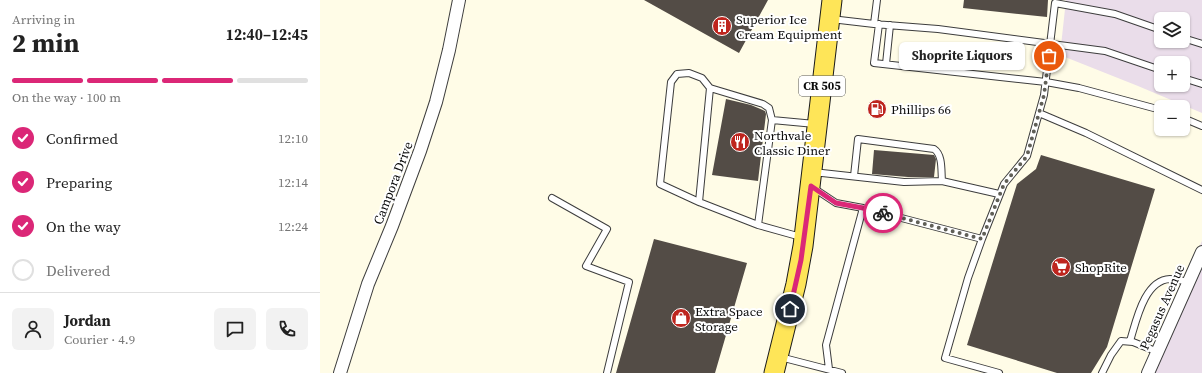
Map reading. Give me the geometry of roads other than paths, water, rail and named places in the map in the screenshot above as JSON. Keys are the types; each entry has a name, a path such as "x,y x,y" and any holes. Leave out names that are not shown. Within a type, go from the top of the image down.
{"main road":[{"name":"CR 505","path":"776,365 796,284 804,238 832,0"}],"street":[{"name":"Campora Drive","path":"341,373 368,284 417,159 436,102 449,50 459,0"},
{"name":"Pegasus Avenue","path":"1148,373 1202,252"}],"lane":[{"path":"877,0 874,63 1046,82 1079,88 1154,108"},
{"path":"998,373 945,358 968,278 1004,184 1027,156 1044,95 1055,2 1115,14 1154,28"},
{"path":"830,19 938,29 1105,51 1154,68"},
{"path":"886,64 890,25"},
{"path":"1190,40 1202,44"},
{"path":"758,225 772,120 769,108 763,104 710,88 702,78 689,73 677,74 671,82 660,184 699,202 758,225 804,238"},
{"path":"1190,80 1202,84"},
{"path":"699,202 710,88"},
{"path":"1039,113 1086,133 1202,190"},
{"path":"772,120 818,124"},
{"path":"1190,121 1202,126"},
{"path":"854,176 858,139 934,149 938,152 940,158 942,181"},
{"path":"812,179 854,176 904,182 942,181 1000,194"},
{"path":"812,179 836,203 863,208 982,239"},
{"path":"552,198 607,229 586,266 629,282 607,373"},
{"path":"829,369 826,344 863,208"},
{"path":"1130,342 1140,308 1146,296 1154,286 1169,279 1189,282"},
{"path":"1102,373 1111,355 1121,341 1130,342 1158,352"},
{"path":"776,365 829,369 842,373"}],"place":[{"name":"Superior Ice Cream Equipment","path":"722,26"},
{"name":"Shoprite Liquors","path":"1049,56"},
{"name":"Phillips 66","path":"877,109"},
{"name":"Northvale Classic Diner","path":"740,142"},
{"name":"ShopRite","path":"1061,267"},
{"name":"Extra Space Storage","path":"681,318"}]}
